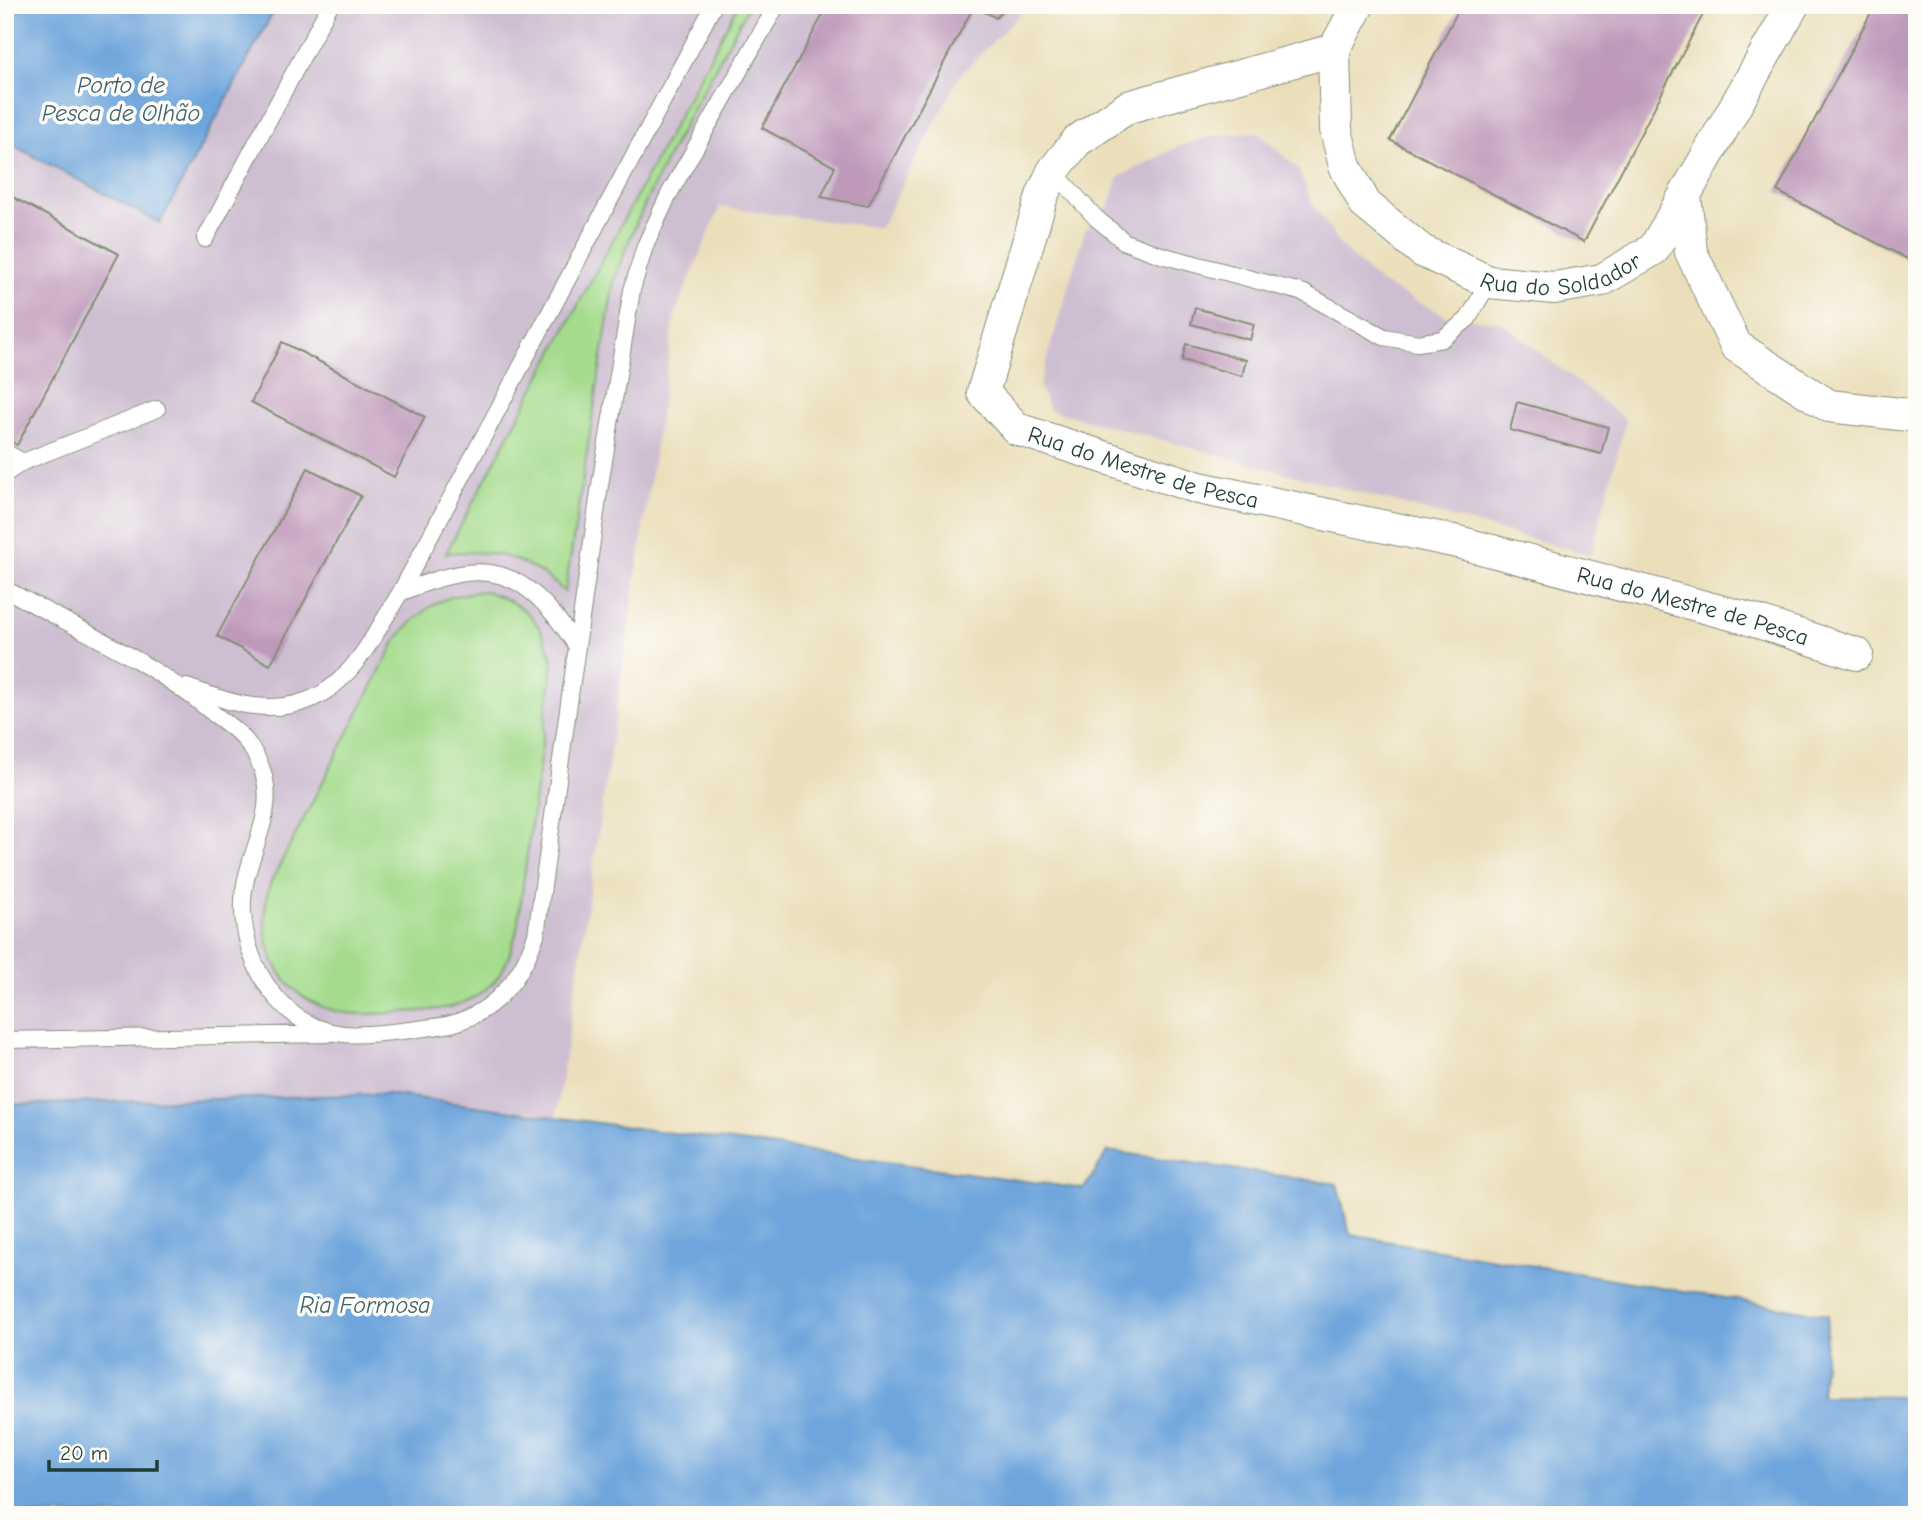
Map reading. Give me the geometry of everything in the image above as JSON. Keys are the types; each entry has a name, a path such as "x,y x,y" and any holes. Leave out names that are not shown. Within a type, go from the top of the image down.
{"street":[{"path":"1334,50 1357,5"},
{"name":"Rua do Soldador","path":"1334,50 1336,130 1345,166 1365,204 1422,251 1489,282 1553,288 1602,280 1654,249 1793,5"},
{"name":"Rua do Mestre de Pesca","path":"1334,50 1128,107 1077,141 1053,171 1042,196 982,392 1017,429 1199,488 1458,542 1746,618 1857,654"},
{"path":"1685,195 1691,252 1736,346 1829,407 1917,416"}],"lane":[{"path":"205,239 330,5"},
{"path":"181,686 251,706 282,708 306,703 333,688 358,662 400,593 714,5"},
{"path":"5,1040 394,1032 456,1023 489,1006 516,978 536,935 622,336 645,246 680,174 777,5"},
{"path":"1053,171 1096,218 1125,242 1161,255 1304,293 1384,337 1418,342 1442,339 1468,319 1489,282"},
{"path":"5,474 23,461 158,409"},
{"path":"5,452 23,461"},
{"path":"400,593 431,580 454,575 478,572 502,575 525,584 542,598 576,645"},
{"path":"5,589 181,686 245,740 263,768 269,796 263,828 249,873 243,912 251,952 261,980 284,1007 311,1023 341,1034"}],"shaded area":[{"name":"Porto de Pesca de Olhão","path":"5,5 1029,5 960,75 880,228 720,207 675,313 556,1117 387,1094 5,1105"},
{"path":"1258,132 1298,169 1311,201 1342,248 1379,282 1448,317 1501,322 1626,420 1591,555 1050,410 1039,386 1085,230 1110,204 1119,177 1180,146 1211,136"}],"green space":[{"path":"738,5 749,5 659,175 614,280 565,592 538,571 510,558 480,552 446,553"},
{"path":"485,591 512,602 530,616 543,635 553,662 517,930 508,958 498,978 483,992 452,1007 364,1014 340,1012 318,1005 301,995 286,981 275,964 268,946 265,926 270,884 396,640 434,604 456,596"}],"water":[{"name":"Porto de Pesca de Olhão","path":"5,5 277,5 160,223 5,141"},
{"name":"Ria Formosa","path":"387,1094 1084,1189 1108,1151 1337,1184 1350,1235 1828,1315 1821,1396 1917,1397 1917,1515 5,1515 5,1105"}],"building":[{"path":"828,5 1008,5 996,18 974,6 868,206 821,197 835,167 762,128"},
{"path":"1461,5 1708,5 1584,242 1390,140"},
{"path":"1875,5 1917,5 1917,264 1777,191"},
{"path":"5,193 119,254 17,445 5,438"},
{"path":"1195,308 1254,324 1250,340 1191,324"},
{"path":"282,342 425,417 394,477 251,402"},
{"path":"1186,344 1246,360 1242,376 1182,360"},
{"path":"1517,402 1608,427 1601,454 1510,430"},
{"path":"308,468 361,496 270,665 217,636"}]}
